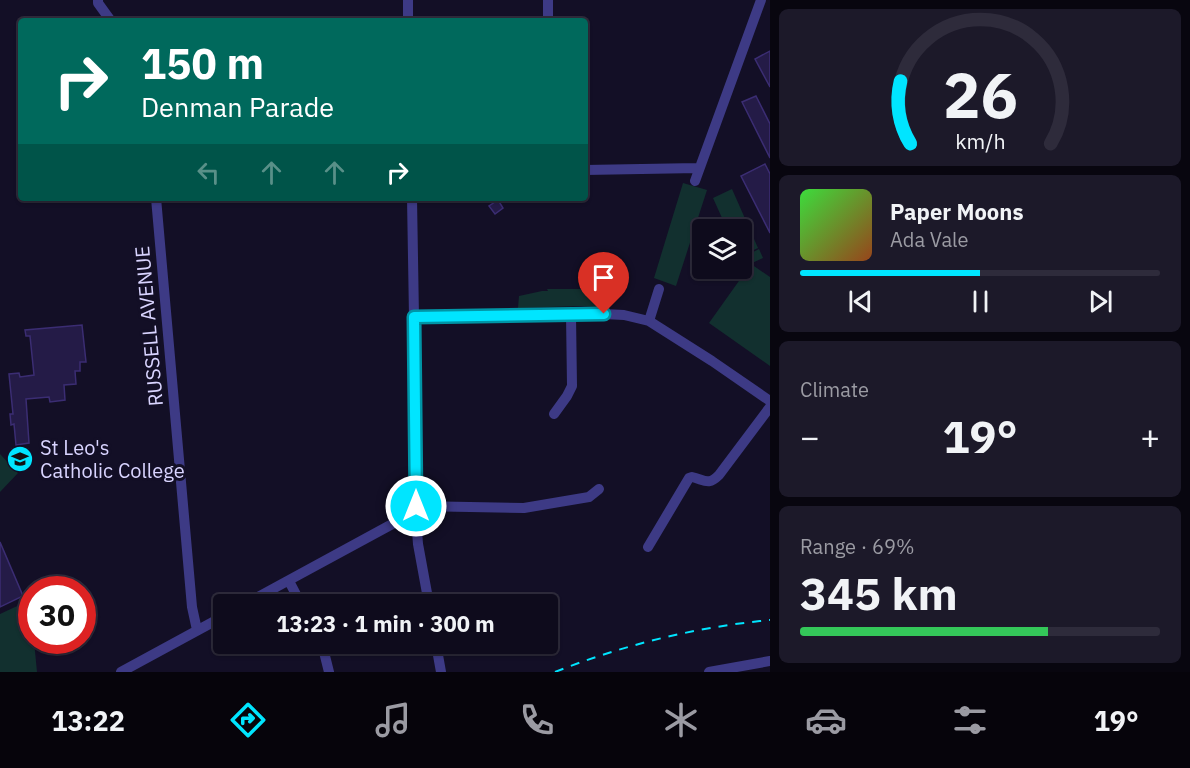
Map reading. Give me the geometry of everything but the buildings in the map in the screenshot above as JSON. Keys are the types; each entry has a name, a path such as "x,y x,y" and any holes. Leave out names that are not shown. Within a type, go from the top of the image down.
{"street":[{"path":"99,0 98,3 109,18"},
{"path":"408,0 408,18"},
{"path":"548,0 548,18"},
{"path":"695,181 761,0"},
{"path":"588,170 698,168"},
{"name":"RUSSELL AVENUE","path":"156,201 192,607 197,630"},
{"path":"412,201 416,518 418,544 427,594"},
{"path":"649,321 659,289"},
{"path":"554,414 572,386 571,315"},
{"path":"414,317 624,315 643,318 770,400"},
{"path":"648,547 689,478 708,482 715,478 770,407"},
{"path":"416,506 524,508 589,497 599,489"},
{"path":"264,594 396,522 416,518"},
{"path":"289,581 296,594"},
{"path":"121,672 213,622"},
{"path":"324,654 329,672"},
{"path":"438,654 441,672"},
{"path":"709,672 770,661"}],"green space":[{"path":"683,183 707,190 698,219 692,219 692,236 676,286 654,278"},
{"path":"732,189 745,219 722,219 713,198"},
{"path":"752,234 758,248 752,251"},
{"path":"759,249 763,258 752,263 752,252"},
{"path":"752,265 770,277 770,366 709,323 740,279 752,279"},
{"path":"547,289 610,292 609,308 581,306 518,308 519,296 548,291"},
{"path":"0,454 18,473 0,492"},
{"path":"18,606 18,654 35,654 37,672 0,672 0,614"}],"railway":[{"path":"555,672 607,653 660,638 715,627 770,620"}],"place":[{"name":"St Leo's Catholic College","path":"20,459"}],"route":[{"path":"416,506 414,317 604,314"}]}
